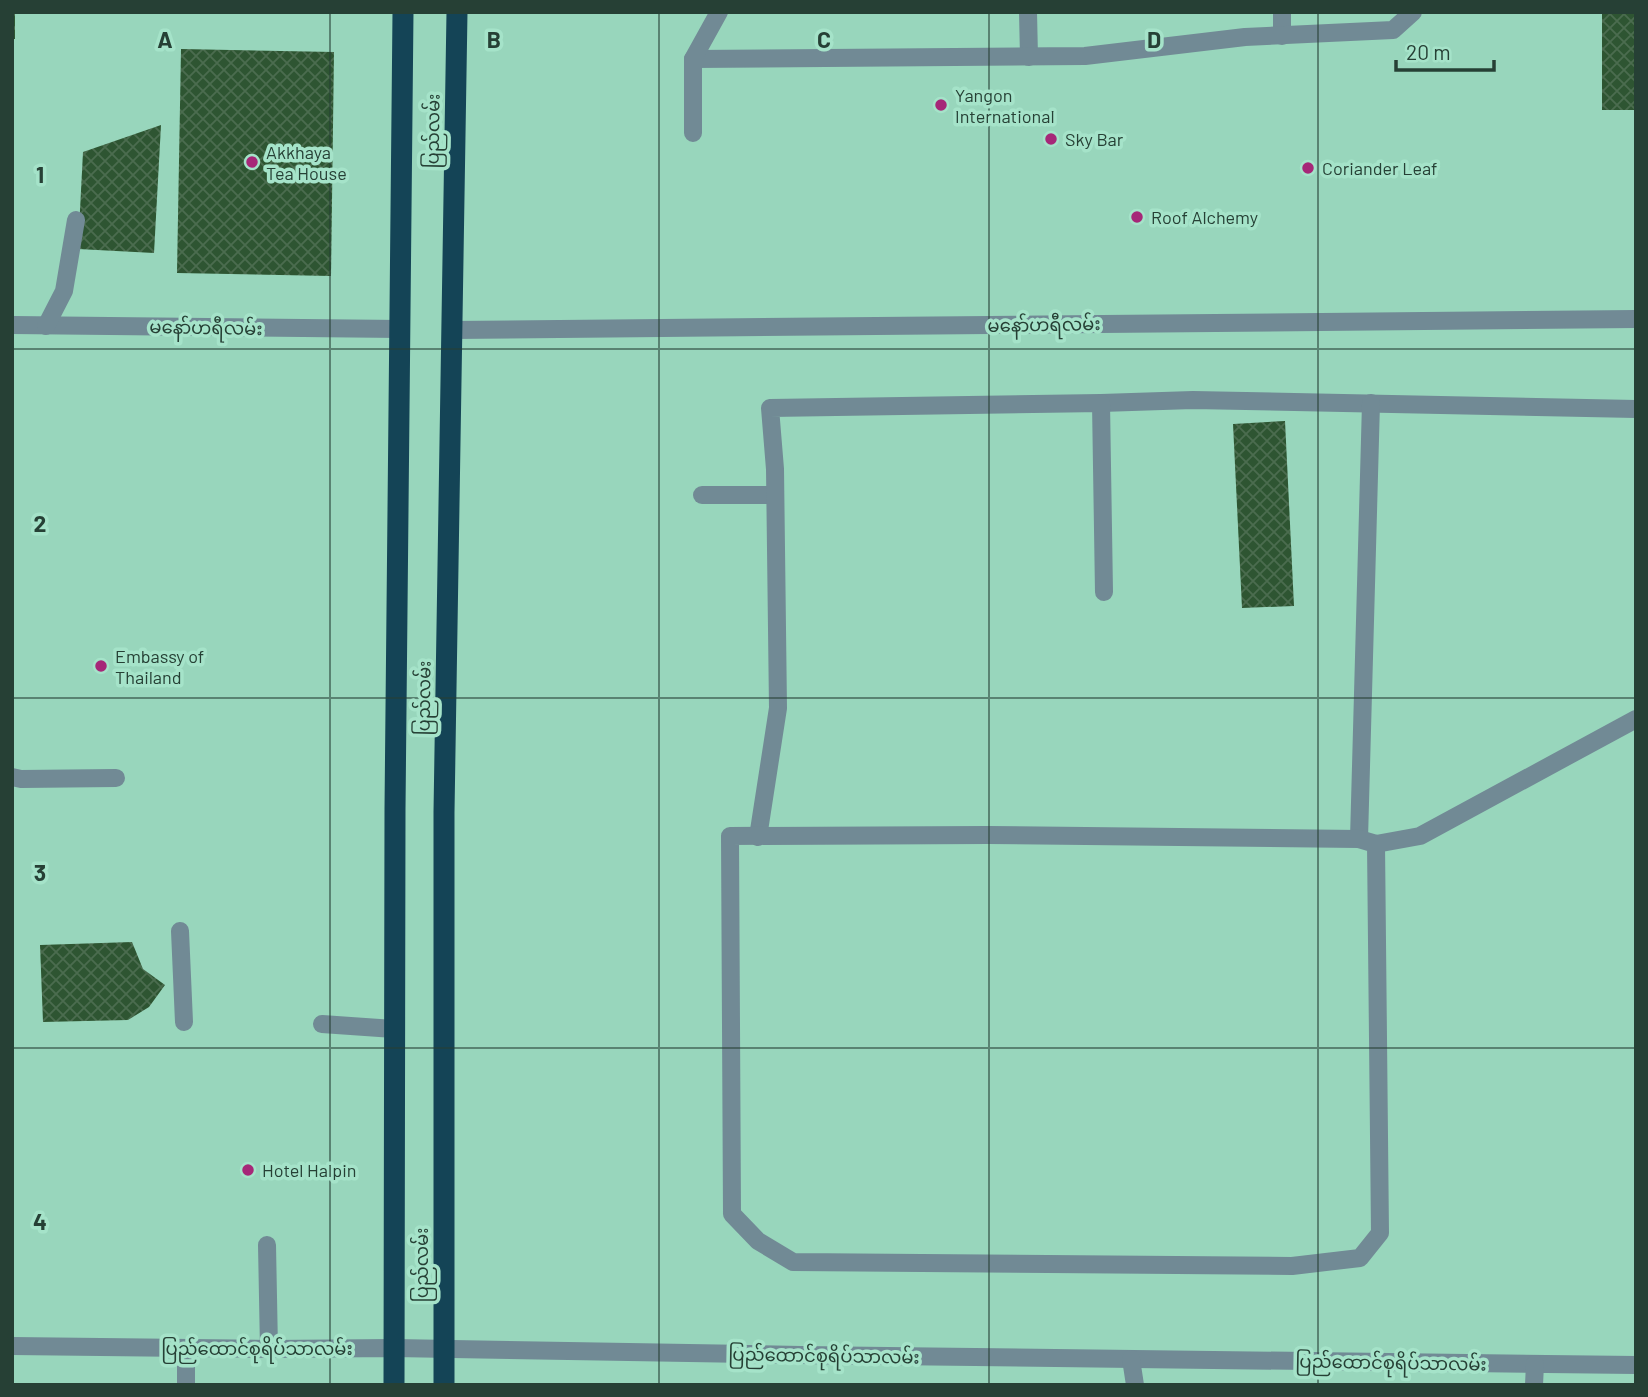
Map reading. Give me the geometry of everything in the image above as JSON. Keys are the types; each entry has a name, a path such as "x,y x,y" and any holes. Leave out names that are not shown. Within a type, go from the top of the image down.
{"highway":[{"name":"ပြည်လမ်း","path":"394,1385 394,1028 403,12"},
{"name":"ပြည်လမ်း","path":"444,1385 444,812 458,14"}],"street":[{"path":"693,133 693,58 719,12"},
{"path":"1028,12 1029,57"},
{"path":"1282,12 1282,36"},
{"path":"693,58 1085,56 1205,41 1393,30 1413,12"},
{"path":"46,326 64,292 76,220"},
{"name":"မနော်ဟရီလမ်း","path":"452,330 1636,319"},
{"name":"မနော်ဟရီလမ်း","path":"12,325 401,329"},
{"path":"758,836 778,708 775,495 770,408 1193,400 1636,409"},
{"path":"1101,403 1104,592"},
{"path":"1371,404 1368,842 1380,1233 1360,1258 1292,1266 793,1262 758,1241 732,1214 730,836 988,835 1368,842 1420,836 1636,719"},
{"path":"702,495 775,495"},
{"path":"12,777 116,778"},
{"path":"180,931 184,1021"},
{"path":"322,1024 394,1028"},
{"path":"267,1245 269,1349"},
{"name":"ပြည်ထောင်စုရိပ်သာလမ်း","path":"12,1346 394,1348 1636,1365"},
{"path":"186,1348 186,1385"},
{"path":"1131,1359 1135,1385"},
{"path":"1534,1385 1535,1364"}],"building":[{"path":"12,12 15,12 15,39 12,39"},
{"path":"1602,12 1636,12 1636,110 1602,110"},
{"path":"181,49 334,52 331,276 177,273"},
{"path":"161,125 154,253 78,249 83,152"},
{"path":"1285,421 1294,606 1242,608 1233,424"},
{"path":"132,942 143,969 165,985 149,1007 128,1020 43,1022 40,945"}],"place":[{"name":"Yangon International","path":"941,105"},
{"name":"Sky Bar","path":"1051,139"},
{"name":"Akkhaya Tea House","path":"252,162"},
{"name":"Coriander Leaf","path":"1308,168"},
{"name":"Roof Alchemy","path":"1137,217"},
{"name":"Embassy of Thailand","path":"101,666"},
{"name":"Hotel Halpin","path":"248,1170"}]}
